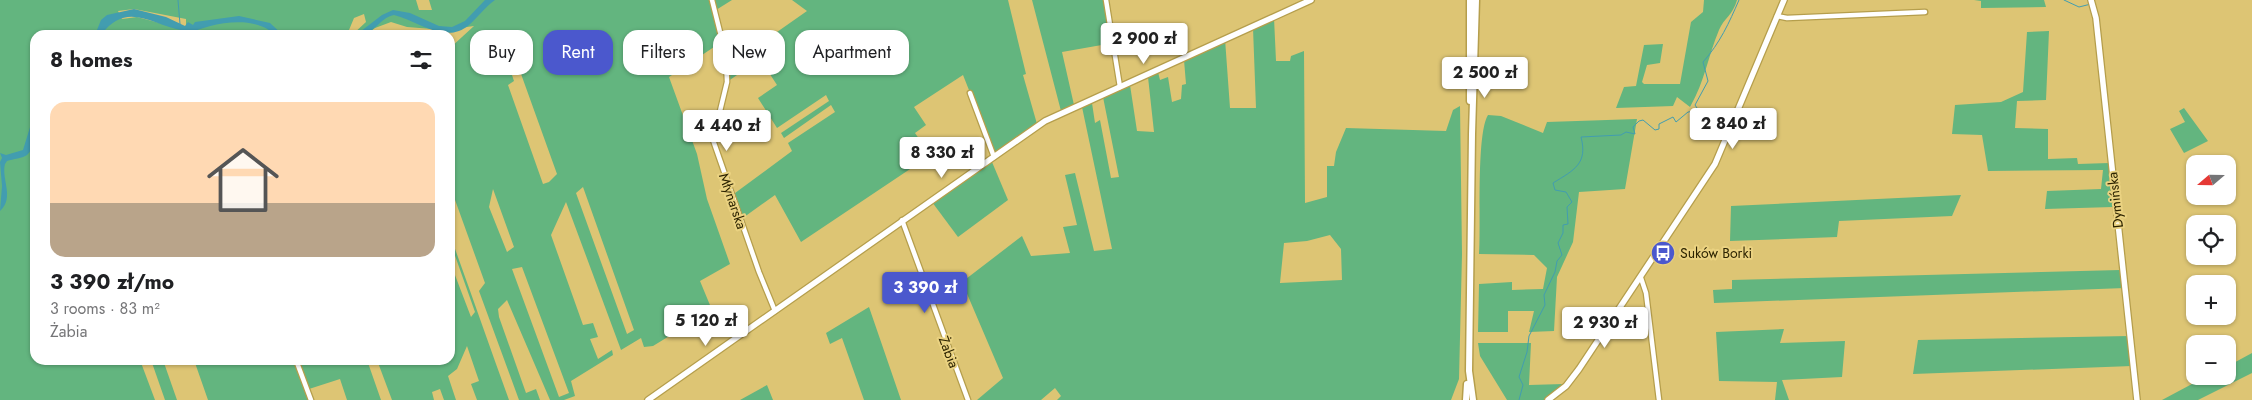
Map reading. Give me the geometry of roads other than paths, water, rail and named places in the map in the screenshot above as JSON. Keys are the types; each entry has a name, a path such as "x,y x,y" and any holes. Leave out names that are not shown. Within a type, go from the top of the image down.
{"main road":[{"path":"1470,0 1472,134"},
{"path":"1468,400 1476,0"},
{"path":"1469,371 1473,400"}],"street":[{"name":"Młynarska","path":"712,0 726,56 727,82 713,140 759,272 775,311"},
{"path":"1106,0 1120,87"},
{"path":"648,400 1045,121 1310,0"},
{"path":"1548,400 1563,389 1576,374 1718,158 1784,0"},
{"name":"Dymińska","path":"2092,3 2096,18 2137,400"},
{"path":"1778,16 1787,18 1925,12"},
{"path":"970,93 994,157"},
{"name":"Żabia","path":"902,220 968,400"},
{"path":"1640,278 1645,288 1659,400"},
{"path":"298,365 312,400"}],"water":[{"path":"485,0 495,0 460,31 432,30 394,15 384,19 371,30 362,30 382,15 393,10 410,13 439,26 452,27 465,21"},
{"path":"134,9 166,17 185,26 188,22 193,25 195,22 239,16 270,23 278,30 269,30 255,24 243,22 218,24 198,30 181,30 150,20 130,17 120,19 106,30 97,30 101,20 107,15"},
{"path":"30,127 30,152 25,156 7,161 5,164 7,200 0,211 2,186 0,162 2,158 0,153 6,155 23,150"}],"waterway":[{"path":"178,0 180,24"},
{"path":"1519,400 1523,385 1519,377 1527,352 1529,336 1545,305 1544,295 1555,272 1557,261 1562,255 1558,243 1563,233 1563,225 1568,224 1567,207 1572,202 1566,192 1555,190 1553,183 1578,165 1583,154 1581,137 1621,135 1626,132 1635,134 1633,127 1643,120 1655,130 1659,129 1659,124 1673,117 1676,122 1688,112 1699,111 1695,105 1708,81 1703,62 1728,25 1739,0"},
{"path":"2064,0 2079,7 2091,4"}],"place":[{"name":"Suków Borki","path":"1663,253"}]}
